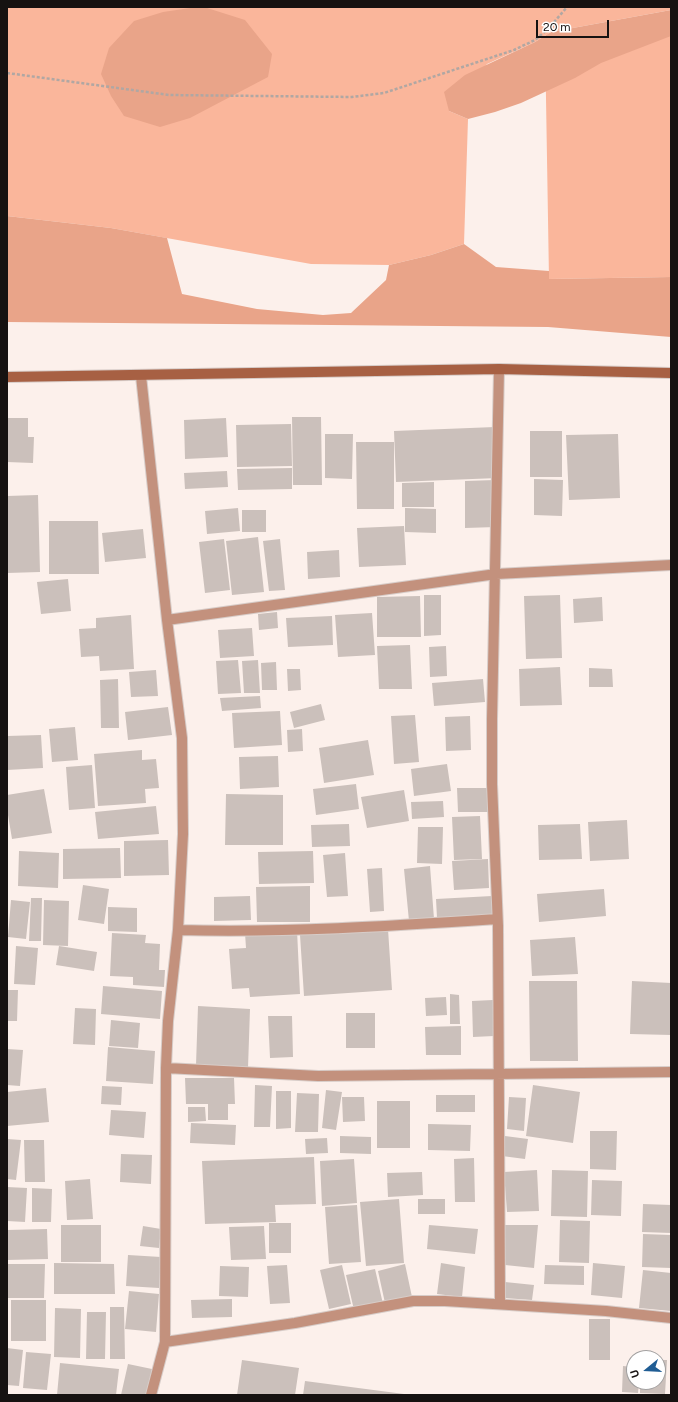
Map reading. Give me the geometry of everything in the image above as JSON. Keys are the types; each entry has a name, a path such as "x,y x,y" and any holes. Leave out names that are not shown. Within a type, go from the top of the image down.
{"main road":[{"path":"7,376 141,376 499,369 671,373"}],"street":[{"path":"499,369 492,763 500,1072 500,1304"},
{"path":"141,376 167,620 182,738 183,834 178,930 168,1021 166,1068 165,1342 151,1395"},
{"path":"167,620 496,574 671,565"},
{"path":"178,930 224,931 386,926 497,918"},
{"path":"166,1068 318,1076 437,1075 500,1072 671,1072"},
{"path":"165,1342 295,1323 413,1301 500,1304 606,1311 671,1318"}],"path":[{"path":"7,73 169,95 352,97 384,93 514,50 535,40 550,28 567,7"}],"shaded area":[{"path":"7,7 671,7 671,10 551,32 535,42 487,64 449,111 468,119 464,244 431,255 389,265 311,264 111,228 7,216"},
{"path":"204,7 245,20 272,54 268,77 190,118 160,127 124,116 111,96 101,74 109,48 134,21 163,12"},
{"path":"671,10 671,36 601,63 575,78 521,103 495,112 468,119 449,111 444,92 465,75 535,42 551,32"},
{"path":"671,36 671,277 549,279 545,38"},
{"path":"7,216 111,228 167,238 182,294 257,309 323,315 351,313 386,280 389,265 431,255 464,244 496,267 549,271 549,279 671,277 671,337 548,327 7,322"}],"building":[{"path":"292,417 321,417 322,485 293,485"},
{"path":"7,418 28,418 28,437 34,437 33,463 7,462"},
{"path":"226,418 228,457 185,459 184,420"},
{"path":"291,424 292,466 237,467 236,425"},
{"path":"495,427 498,478 396,482 394,431"},
{"path":"530,431 562,431 562,477 530,477"},
{"path":"325,434 353,434 352,479 325,478"},
{"path":"618,434 620,498 569,500 566,435"},
{"path":"356,442 394,442 394,509 357,509"},
{"path":"292,468 292,489 238,490 237,469"},
{"path":"227,471 228,487 185,489 184,473"},
{"path":"534,479 563,480 562,516 534,515"},
{"path":"495,480 496,527 465,528 465,481"},
{"path":"434,482 434,507 402,507 402,483"},
{"path":"38,495 40,572 7,573 7,496"},
{"path":"238,508 240,531 207,534 205,511"},
{"path":"405,508 436,509 436,533 405,532"},
{"path":"242,510 266,510 266,532 242,532"},
{"path":"49,521 98,521 99,574 49,574"},
{"path":"404,526 406,565 359,567 357,528"},
{"path":"143,529 146,558 105,562 102,533"},
{"path":"258,537 264,592 232,595 226,541"},
{"path":"224,539 230,590 205,593 199,542"},
{"path":"280,539 285,590 269,591 263,541"},
{"path":"339,550 340,577 308,579 307,552"},
{"path":"68,579 71,611 41,614 37,582"},
{"path":"424,595 441,595 441,635 424,636"},
{"path":"560,595 562,658 526,659 524,596"},
{"path":"420,596 421,637 377,637 377,597"},
{"path":"602,597 603,621 574,623 573,599"},
{"path":"277,612 278,628 259,630 258,614"},
{"path":"372,613 375,655 338,657 335,615"},
{"path":"131,615 134,669 100,671 99,656 81,657 79,629 96,628 96,618"},
{"path":"332,616 333,645 288,647 286,618"},
{"path":"252,628 254,656 220,658 218,630"},
{"path":"410,645 412,689 379,689 377,646"},
{"path":"446,646 447,676 430,677 429,647"},
{"path":"238,660 241,693 218,694 216,661"},
{"path":"258,660 260,693 244,693 242,661"},
{"path":"276,662 277,690 262,690 261,663"},
{"path":"560,667 562,705 520,706 519,669"},
{"path":"589,668 612,669 613,687 589,687"},
{"path":"287,669 300,669 301,690 288,691"},
{"path":"156,670 158,696 131,697 129,672"},
{"path":"118,679 119,728 101,728 100,680"},
{"path":"483,679 485,702 434,706 432,683"},
{"path":"260,696 261,708 222,711 220,698"},
{"path":"321,704 325,720 294,728 290,712"},
{"path":"168,707 172,735 128,740 125,712"},
{"path":"280,711 282,745 234,748 232,713"},
{"path":"415,715 419,762 394,764 391,716"},
{"path":"470,716 471,750 446,751 445,717"},
{"path":"75,727 78,760 52,762 49,729"},
{"path":"302,729 303,751 288,752 287,730"},
{"path":"41,735 43,768 7,770 7,736"},
{"path":"368,740 374,775 324,783 319,748"},
{"path":"142,750 142,760 156,759 159,788 145,789 146,803 98,806 94,754"},
{"path":"278,756 279,787 240,789 239,757"},
{"path":"447,764 451,791 414,796 411,769"},
{"path":"92,765 95,808 69,810 66,767"},
{"path":"356,784 359,809 316,815 313,789"},
{"path":"457,788 490,788 491,812 458,812"},
{"path":"44,789 52,833 12,839 7,809 7,795"},
{"path":"404,790 409,821 367,828 361,797"},
{"path":"226,794 283,795 283,845 225,845"},
{"path":"443,801 444,817 412,819 411,802"},
{"path":"156,806 159,834 98,839 95,812"},
{"path":"480,816 482,859 454,860 452,817"},
{"path":"627,820 629,859 590,861 588,822"},
{"path":"349,824 350,846 312,847 311,825"},
{"path":"580,824 582,859 539,860 538,825"},
{"path":"418,827 443,827 442,864 417,863"},
{"path":"168,840 169,875 124,876 124,841"},
{"path":"120,848 121,878 63,879 63,849"},
{"path":"19,851 59,853 58,888 18,886"},
{"path":"313,851 314,883 259,884 258,852"},
{"path":"345,853 348,896 327,897 323,855"},
{"path":"488,859 489,888 454,890 452,861"},
{"path":"430,866 434,919 409,921 404,869"},
{"path":"382,868 384,911 370,912 367,869"},
{"path":"83,885 109,889 104,924 78,920"},
{"path":"310,886 310,922 257,922 256,887"},
{"path":"604,889 606,916 539,922 537,894"},
{"path":"250,896 251,920 214,921 214,897"},
{"path":"492,896 493,916 437,918 436,899"},
{"path":"31,898 42,898 41,941 29,941"},
{"path":"11,900 30,902 26,939 8,937"},
{"path":"44,900 69,901 68,946 43,945"},
{"path":"108,907 137,908 137,932 108,931"},
{"path":"388,929 392,990 304,996 300,935"},
{"path":"297,930 300,994 250,997 249,988 232,989 229,949 246,948 245,933"},
{"path":"112,933 146,935 145,943 160,944 159,970 165,970 164,987 133,985 133,977 110,976"},
{"path":"575,937 578,974 532,976 530,940"},
{"path":"16,946 38,948 35,985 14,984"},
{"path":"59,946 97,952 94,971 56,965"},
{"path":"529,981 577,981 578,1061 530,1061"},
{"path":"632,981 671,983 671,1035 630,1034"},
{"path":"103,986 162,991 160,1019 101,1014"},
{"path":"7,990 18,990 17,1021 7,1021"},
{"path":"450,994 459,995 460,1024 450,1024"},
{"path":"446,997 447,1015 426,1016 425,998"},
{"path":"493,1000 494,1036 473,1037 472,1001"},
{"path":"198,1006 250,1009 248,1068 196,1065"},
{"path":"75,1008 96,1009 95,1045 73,1044"},
{"path":"346,1013 375,1013 375,1048 346,1048"},
{"path":"268,1016 292,1016 293,1057 270,1058"},
{"path":"111,1020 140,1023 138,1048 109,1046"},
{"path":"461,1026 461,1055 426,1055 425,1027"},
{"path":"108,1047 155,1051 153,1084 106,1081"},
{"path":"7,1049 23,1050 20,1086 7,1085"},
{"path":"185,1078 234,1078 235,1104 228,1104 228,1120 208,1120 208,1104 186,1104"},
{"path":"255,1085 272,1086 270,1127 254,1127"},
{"path":"533,1085 580,1092 573,1143 526,1136"},
{"path":"102,1086 122,1087 121,1105 101,1104"},
{"path":"46,1088 49,1122 7,1126 7,1092"},
{"path":"326,1090 342,1092 336,1130 322,1128"},
{"path":"276,1091 291,1091 291,1128 276,1129"},
{"path":"297,1093 319,1094 318,1132 295,1132"},
{"path":"436,1095 475,1095 475,1112 436,1112"},
{"path":"342,1097 364,1097 365,1121 343,1122"},
{"path":"509,1097 526,1098 524,1131 507,1129"},
{"path":"377,1101 410,1101 410,1148 377,1148"},
{"path":"188,1107 205,1107 206,1121 188,1122"},
{"path":"111,1110 146,1112 144,1138 109,1135"},
{"path":"191,1123 236,1125 235,1145 190,1143"},
{"path":"428,1124 471,1125 470,1151 428,1150"},
{"path":"590,1131 617,1131 616,1170 590,1169"},
{"path":"340,1136 371,1137 371,1154 340,1153"},
{"path":"505,1136 528,1139 525,1159 502,1156"},
{"path":"327,1138 328,1153 306,1154 305,1139"},
{"path":"7,1139 21,1140 16,1180 7,1179"},
{"path":"24,1140 44,1140 45,1182 25,1182"},
{"path":"121,1154 152,1155 151,1184 120,1182"},
{"path":"314,1157 316,1204 275,1205 276,1222 205,1224 202,1161"},
{"path":"474,1158 475,1202 455,1202 454,1159"},
{"path":"354,1159 357,1203 322,1206 320,1161"},
{"path":"537,1170 539,1211 507,1212 504,1172"},
{"path":"552,1170 588,1171 587,1217 551,1216"},
{"path":"422,1172 423,1195 388,1197 387,1173"},
{"path":"90,1179 93,1219 67,1220 65,1181"},
{"path":"592,1180 622,1181 621,1216 591,1215"},
{"path":"7,1187 27,1188 25,1222 7,1221"},
{"path":"32,1188 52,1189 51,1222 32,1222"},
{"path":"399,1199 404,1263 366,1266 360,1202"},
{"path":"418,1199 445,1199 445,1214 418,1214"},
{"path":"643,1204 671,1205 671,1233 642,1232"},
{"path":"357,1205 361,1262 329,1264 325,1207"},
{"path":"560,1220 590,1221 589,1263 559,1262"},
{"path":"269,1223 291,1223 291,1253 269,1253"},
{"path":"61,1225 101,1225 101,1262 61,1262"},
{"path":"429,1225 478,1229 475,1254 427,1249"},
{"path":"504,1225 538,1225 534,1268 505,1265"},
{"path":"143,1226 161,1229 159,1248 140,1246"},
{"path":"264,1226 266,1259 231,1260 229,1227"},
{"path":"47,1229 48,1259 7,1260 7,1230"},
{"path":"643,1234 671,1235 671,1268 642,1267"},
{"path":"128,1255 161,1257 159,1288 126,1286"},
{"path":"54,1263 114,1264 115,1294 54,1294"},
{"path":"441,1263 465,1267 462,1297 437,1294"},
{"path":"593,1263 625,1266 622,1298 591,1295"},
{"path":"7,1264 45,1264 44,1298 7,1298"},
{"path":"405,1264 412,1297 385,1303 378,1271"},
{"path":"287,1265 290,1303 270,1304 267,1266"},
{"path":"342,1265 351,1304 329,1309 320,1270"},
{"path":"545,1265 584,1266 584,1285 544,1284"},
{"path":"220,1266 249,1267 248,1297 219,1296"},
{"path":"375,1269 383,1304 354,1310 346,1275"},
{"path":"643,1270 671,1273 671,1311 639,1308"},
{"path":"505,1282 534,1285 532,1300 504,1298"},
{"path":"129,1291 159,1294 156,1332 125,1329"},
{"path":"232,1299 232,1317 192,1318 191,1300"},
{"path":"11,1300 46,1300 46,1341 11,1341"},
{"path":"110,1307 124,1307 125,1359 110,1359"},
{"path":"55,1308 81,1309 80,1358 54,1357"},
{"path":"87,1312 106,1312 105,1359 86,1359"},
{"path":"589,1319 610,1319 610,1360 589,1360"},
{"path":"7,1348 23,1350 19,1386 7,1385"},
{"path":"26,1352 51,1354 47,1390 23,1388"},
{"path":"242,1360 299,1368 295,1395 237,1395"},
{"path":"60,1363 119,1369 116,1395 57,1395"},
{"path":"128,1364 152,1369 146,1395 121,1395"},
{"path":"623,1366 626,1366 626,1390 638,1390 638,1393 622,1392"},
{"path":"305,1381 404,1394 404,1395 303,1395"},
{"path":"640,1390 665,1390 665,1394 640,1393"}]}
